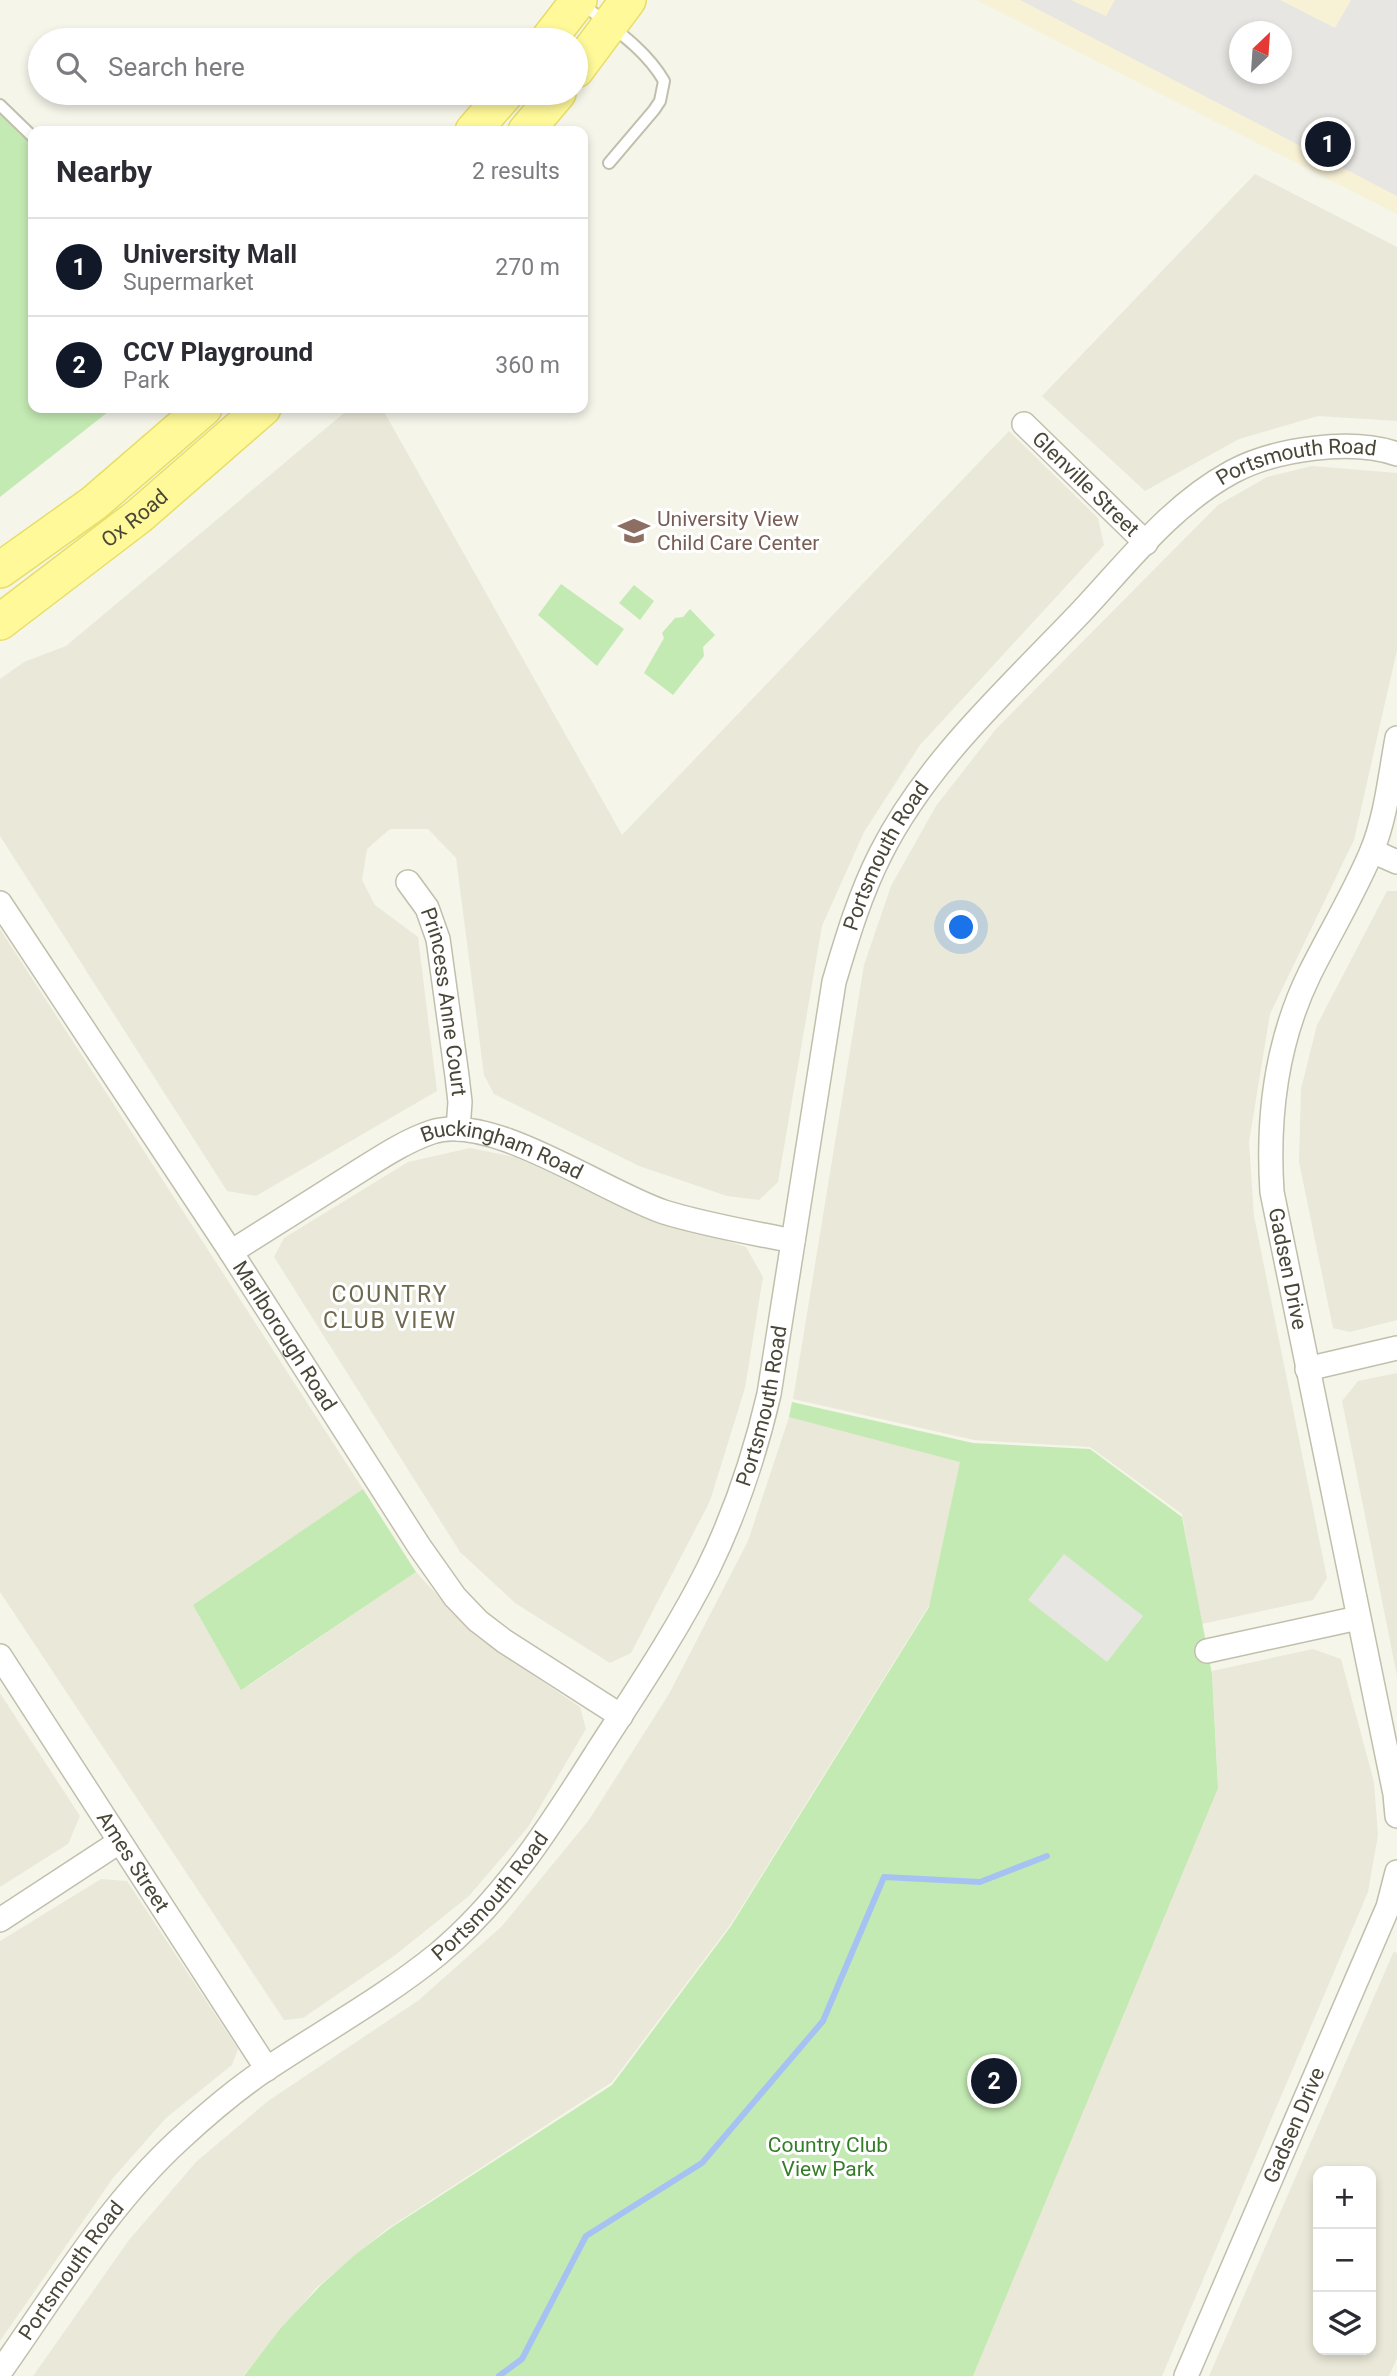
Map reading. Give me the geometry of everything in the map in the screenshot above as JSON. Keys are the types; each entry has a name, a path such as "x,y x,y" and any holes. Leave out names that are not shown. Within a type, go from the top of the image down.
{"main road":[{"path":"558,28 579,1"},
{"path":"588,54 618,13"},
{"path":"477,126 496,105"},
{"path":"530,126 548,105"},
{"name":"Ox Road","path":"0,570 94,503 198,413"},
{"name":"Ox Road","path":"0,622 139,516 257,413"}],"street":[{"name":"Glenville Street","path":"1024,424 1146,543"},
{"name":"Portsmouth Road","path":"0,2372 106,2222 177,2142 229,2096 267,2069 402,1983 479,1916 546,1834 621,1716 702,1578 737,1502 755,1449 769,1394 835,982 853,918 881,852 913,800 949,752 1146,543 1180,508 1198,494 1232,472 1291,451 1309,448 1368,448 1397,454"},
{"name":"Gadsen Drive","path":"1397,738 1372,851 1340,920 1311,971 1297,1003 1281,1053 1272,1101 1269,1149 1272,1192 1395,1794 1397,1816"},
{"path":"1372,851 1397,862"},
{"name":"Princess Anne Court","path":"408,882 427,908 438,939 460,1102 458,1129"},
{"name":"Marlborough Road","path":"0,904 231,1252 419,1546 456,1597 478,1621 504,1642 621,1716"},
{"name":"Buckingham Road","path":"231,1252 382,1158 432,1132 458,1129 480,1132 528,1148 662,1211 705,1224 793,1241"},
{"path":"1307,1369 1397,1348"},
{"path":"1207,1651 1358,1618"},
{"name":"Ames Street","path":"0,1656 267,2069"},
{"path":"0,1920 119,1842"},
{"name":"Gadsen Drive","path":"1185,2376 1388,1907 1397,1873"}],"lane":[{"path":"579,1 618,13 664,81 660,101 654,110 608,163"},
{"path":"0,105 28,132"}],"shaded area":[{"path":"976,0 1397,0 1397,214"},
{"path":"1020,0 1071,0 1106,16 1115,0 1280,0 1335,28 1351,0 1397,0 1397,196"},
{"path":"1255,174 1397,247 1397,421 1318,416 1239,439 1145,491 1042,396"},
{"path":"344,413 385,413 622,835 1009,431 1098,518 1104,545 920,745 864,832 822,926 778,1182 759,1200 727,1196 639,1166 494,1094 484,1075 456,858 428,829 390,829 367,849 362,880 375,905 418,937 437,1091 256,1196 227,1191 0,836 0,679 24,662 66,646"},
{"path":"1312,466 1397,473 1397,650 1354,840 1270,1014 1249,1142 1254,1216 1327,1578 1313,1600 1202,1624 1182,1514 1090,1447 974,1440 793,1399 864,965 891,886 936,806 996,729 1218,505 1267,477"},
{"path":"1387,891 1397,891 1397,1320 1350,1332 1333,1328 1299,1162 1301,1089 1317,1025"},
{"path":"0,929 363,1489 193,1605 248,1686 416,1572 475,1636 580,1707 586,1729 528,1827 469,1896 394,1956 303,2018 284,2020 0,1592"},
{"path":"470,1148 515,1157 631,1210 746,1247 763,1277 745,1388 710,1501 631,1653 610,1663 515,1603 460,1552 274,1257 284,1238 408,1162"},
{"path":"1397,1373 1397,1676 1342,1401 1358,1381"},
{"path":"790,1414 961,1459 930,1604 731,1924 612,2082 387,2229 316,2288 243,2376 33,2376 129,2240 196,2162 268,2101 419,2000 502,1926 589,1820 669,1694 748,1541"},
{"path":"1064,1554 1143,1616 1107,1662 1028,1600"},
{"path":"1313,1649 1341,1659 1374,1782 1378,1835 1368,1892 1162,2376 973,2376 1218,1785 1212,1671"},
{"path":"0,1693 80,1816 68,1844 0,1887"},
{"path":"101,1879 127,1881 238,2049 232,2065 166,2118 113,2178 0,2341 0,1941"},
{"path":"1394,1951 1397,1954 1397,2358 1389,2376 1209,2376"}],"green space":[{"path":"0,100 28,126 28,413 107,413 0,497"},
{"path":"561,584 624,629 597,666 538,615"},
{"path":"634,585 654,601 640,620 619,603"},
{"path":"690,609 715,635 703,647 704,656 673,695 644,673 664,638 662,633 675,618 683,617"},
{"name":"Country Club View Park","path":"792,1402 973,1443 1090,1449 1182,1517 1212,1674 1218,1788 973,2376 244,2376 280,2329 321,2285 356,2254 392,2227 612,2085 731,1926 929,1607 960,1462 789,1417"},
{"path":"363,1489 416,1572 241,1690 193,1605"}],"waterway":[{"path":"499,2376 522,2359 586,2236 702,2163 823,2021 884,1877 980,1882 1047,1856"}],"place":[{"name":"University Mall","path":"1328,144"},
{"name":"University View Child Care Center","path":"634,531"},
{"name":"CCV Playground","path":"994,2081"}],"district":[{"name":"COUNTRY CLUB VIEW","path":"390,1307"}]}
